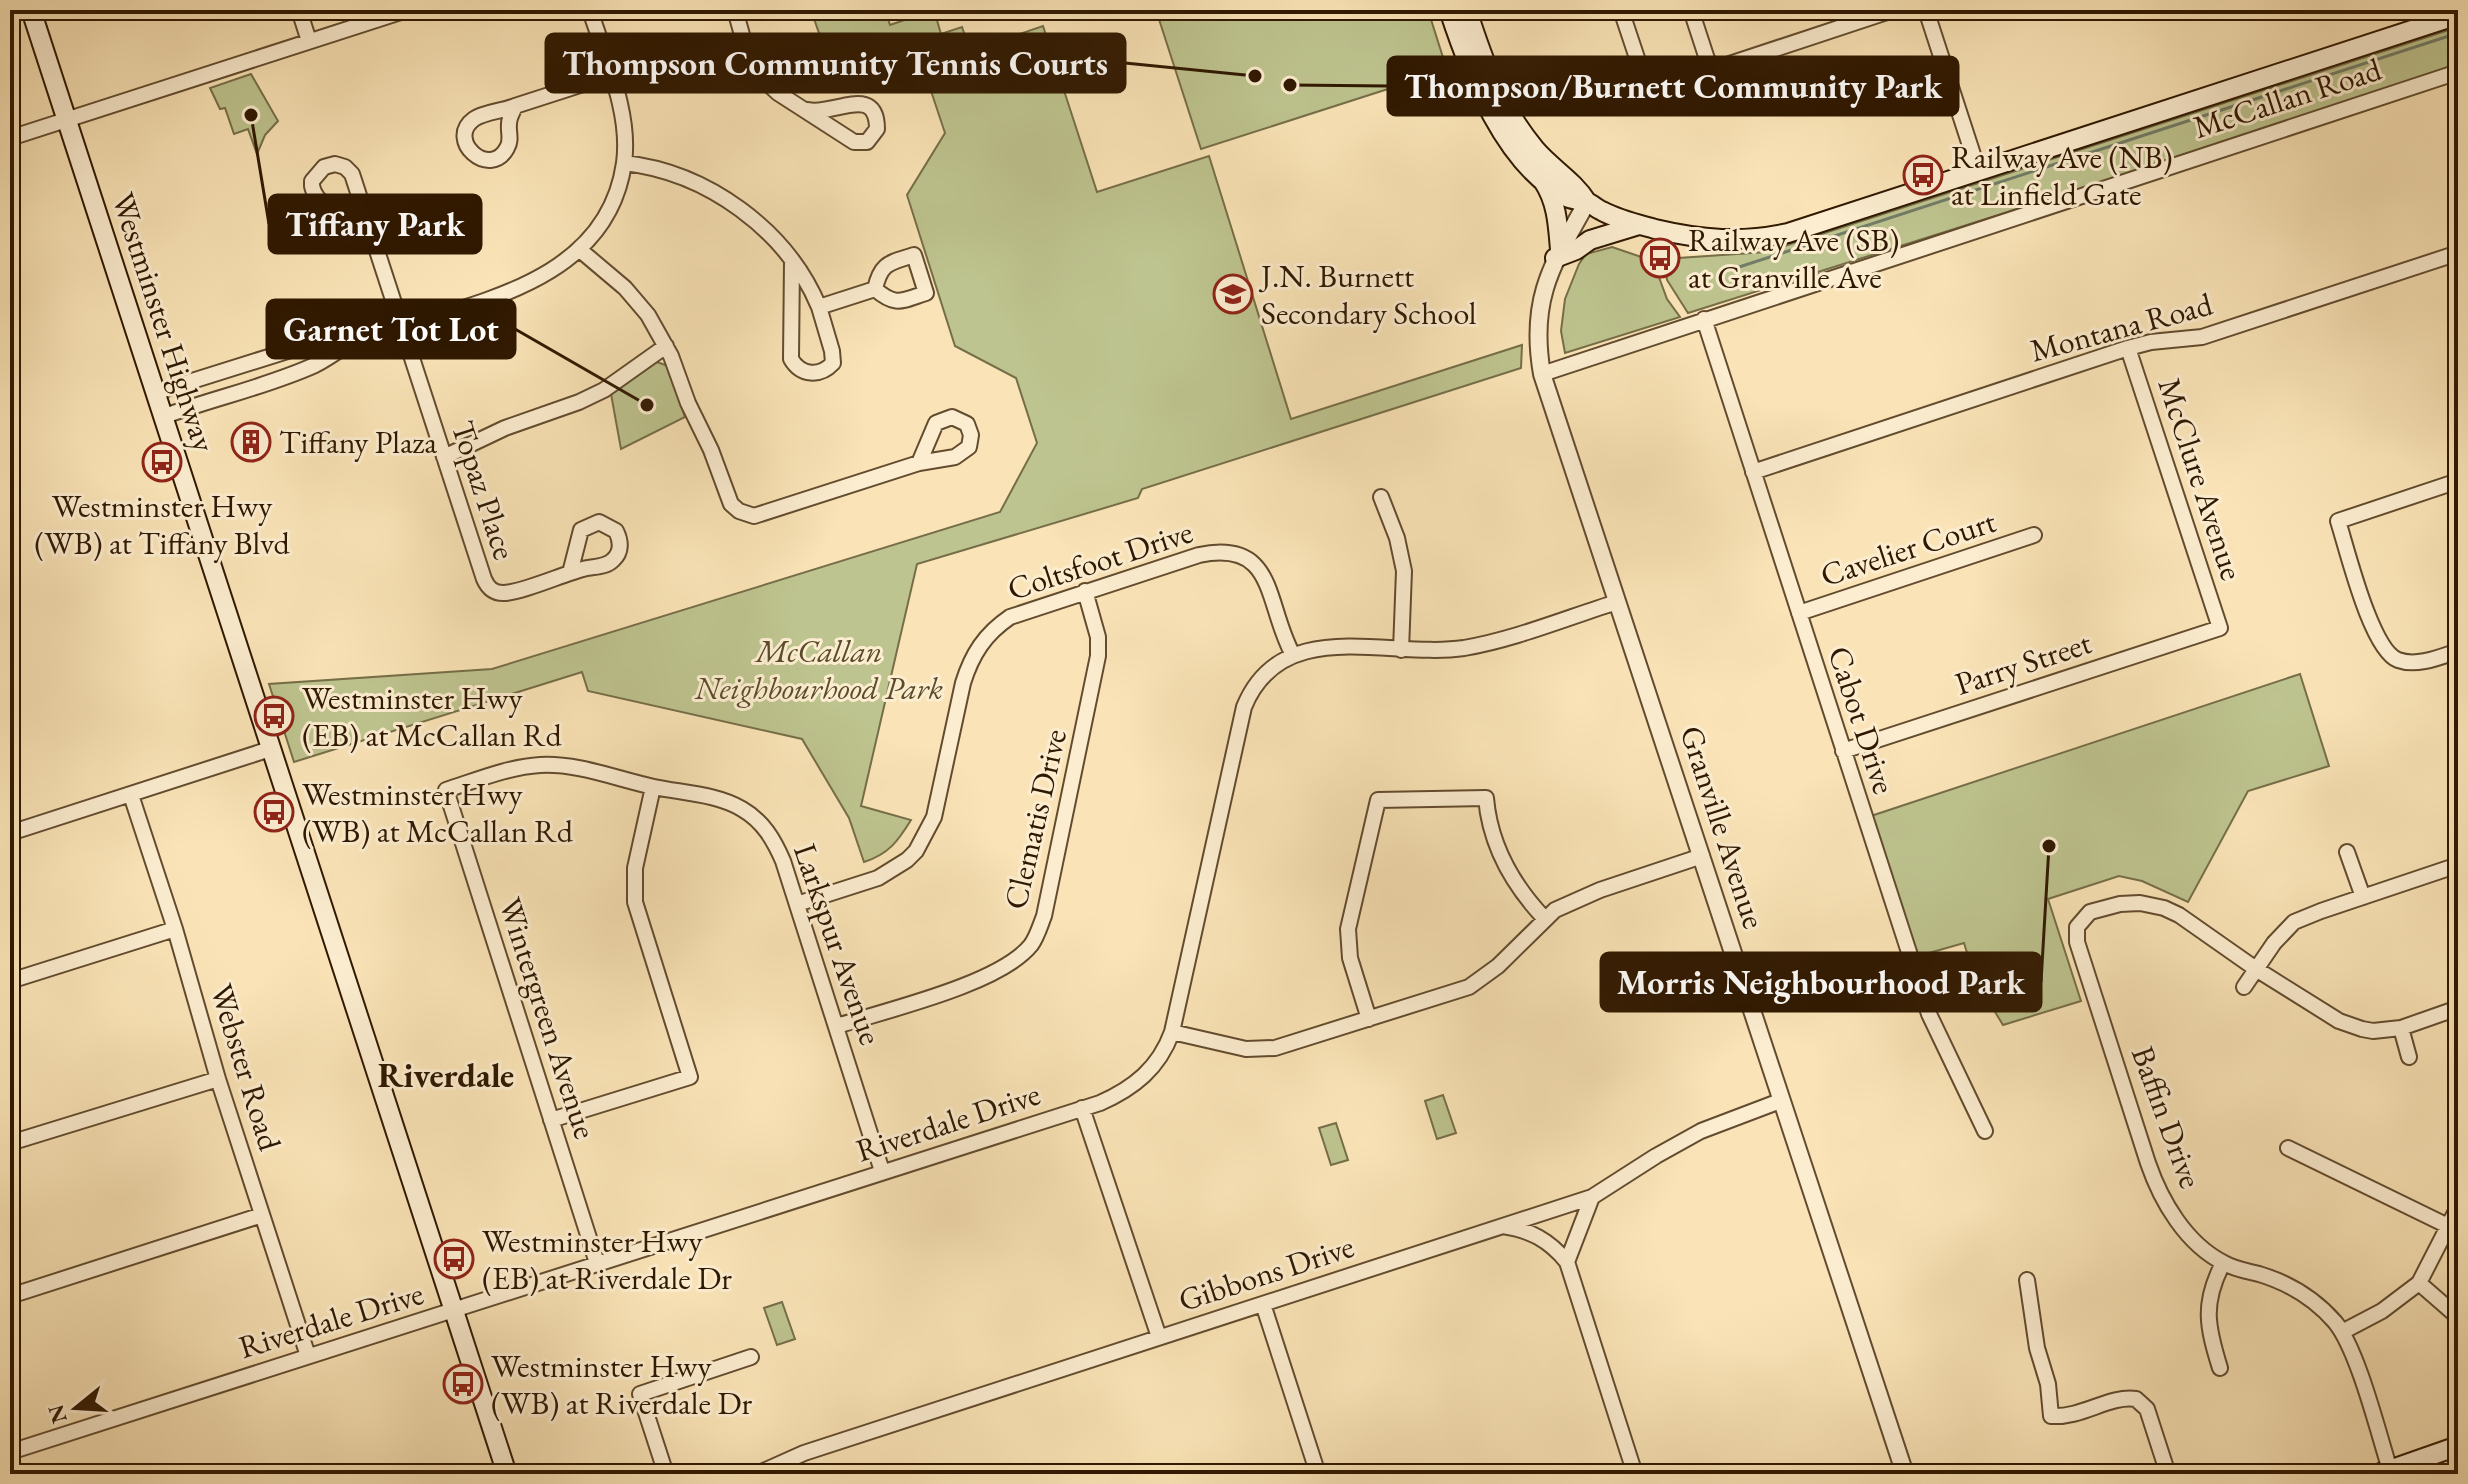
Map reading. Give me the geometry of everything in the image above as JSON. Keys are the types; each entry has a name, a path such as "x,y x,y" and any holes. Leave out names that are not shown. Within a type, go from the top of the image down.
{"main road":[{"name":"Westminster Highway","path":"31,10 507,1474"},
{"path":"1449,10 1487,108 1507,139 1550,191 1558,216 1558,254 1639,225"},
{"path":"1467,10 1501,102 1538,153 1578,188 1587,202"},
{"path":"1542,178 1569,198 1587,202 1601,211 1639,225 1694,237 1756,240 1788,233 2458,15"},
{"path":"2384,1472 2458,1446"}],"street":[{"path":"299,10 309,41"},
{"path":"10,138 407,10"},
{"path":"157,392 294,349 354,342 401,327 535,282 580,250 604,219 624,163 623,120 590,10"},
{"path":"735,10 746,49 765,81 788,100 808,110"},
{"path":"1621,10 1643,76 1660,87 1893,10"},
{"path":"1691,10 1707,59 1714,68"},
{"path":"1926,10 1978,170"},
{"name":"McCallan Road","path":"1542,374 2458,72"},
{"path":"515,106 611,75"},
{"path":"624,163 665,171 714,192 745,212 792,261 808,282 832,351 833,363 826,370 808,373 799,370 791,359 792,261"},
{"name":"Granville Avenue","path":"1587,202 1558,254 1538,308 1537,332 1542,374 1905,1474"},
{"name":"Topaz Place","path":"366,217 488,587 502,593 570,573"},
{"path":"580,250 625,288 648,315 666,346 728,497 739,511 754,516 919,463"},
{"name":"Montana Road","path":"1753,472 2128,348 2151,342 2202,337 2458,253"},
{"path":"819,307 875,289"},
{"name":"Cabot Drive","path":"1704,319 1929,1014 1985,1131"},
{"path":"165,416 260,386 316,364 354,342"},
{"path":"444,457 505,428 604,390 666,346"},
{"name":"McClure Avenue","path":"2128,348 2220,628"},
{"path":"2458,481 2338,521 2374,632 2394,659 2423,661 2458,651"},
{"path":"1381,497 1397,538 1404,571 1401,650"},
{"name":"Cavelier Court","path":"1799,613 2034,535"},
{"name":"Coltsfoot Drive","path":"797,904 878,878 916,851 934,817 963,683 979,646 1010,617 1199,555 1217,551 1239,553 1260,571 1293,655"},
{"name":"Clematis Drive","path":"837,1026 987,977 1011,963 1036,936 1044,916 1095,677 1098,637 1085,591"},
{"name":"Riverdale Drive","path":"10,1452 1113,1097 1138,1082 1158,1061 1172,1032 1244,707 1270,669 1293,655 1321,647 1401,650 1485,644 1617,602"},
{"name":"Parry Street","path":"1843,751 2220,628"},
{"path":"10,833 270,749"},
{"name":"Larkspur Avenue","path":"446,790 514,769 543,765 714,798 753,817 778,849 882,1171"},
{"path":"551,1120 690,1077 635,902 635,868 653,787"},
{"name":"Wintergreen Avenue","path":"446,790 597,1263"},
{"name":"Webster Road","path":"131,795 175,929 218,1079 308,1356"},
{"path":"1369,1019 1350,958 1348,929 1378,800 1486,798 1500,856 1544,918"},
{"path":"2347,852 2363,897"},
{"path":"1172,1032 1246,1049 1289,1045 1469,987 1498,966 1544,918 1582,897 1702,856"},
{"path":"2244,987 2274,943 2294,922 2458,865"},
{"name":"Baffin Drive","path":"2256,969 2179,915 2149,904 2120,904 2098,909 2084,915 2077,927 2077,942 2154,1180 2180,1223 2223,1263 2290,1286 2320,1307 2342,1332 2384,1472"},
{"path":"10,981 175,929"},
{"path":"2256,969 2351,1026 2373,1031 2401,1028 2458,1008"},
{"path":"2401,1028 2409,1057"},
{"path":"10,1143 218,1079"},
{"name":"Gibbons Drive","path":"757,1474 804,1453 1592,1197 1691,1136 1780,1101"},
{"path":"1082,1108 1159,1337"},
{"path":"2288,1148 2448,1226"},
{"path":"1567,1262 1592,1197"},
{"path":"2342,1332 2382,1311 2419,1283 2458,1207"},
{"path":"10,1296 262,1215"},
{"path":"1501,1226 1517,1228 1542,1238 1567,1262 1635,1474"},
{"path":"2220,1368 2210,1335 2207,1311 2214,1282 2223,1263"},
{"path":"2027,1280 2037,1348 2048,1384 2051,1416 2068,1417 2121,1399 2136,1399 2147,1409 2168,1474"},
{"path":"2419,1283 2458,1317"},
{"path":"1263,1304 1318,1474"},
{"path":"666,1474 640,1394 751,1357"}],"green space":[{"name":"McCallan Neighbourhood Park","path":"811,10 885,10 890,25 934,10 941,34 962,27 970,51 1043,26 1097,192 1209,156 1291,419 1522,345 1521,368 1142,489 1138,498 917,564 861,806 911,820 892,846 864,862 849,818 802,739 588,691 582,672 294,762 269,684 492,669 1000,512 1037,443 1016,378 955,346 907,195 945,133 923,67 864,36 820,36"},
{"path":"1156,10 1428,10 1447,70 1201,149"},
{"path":"2458,27 2458,70 1688,313 1667,280 1664,259 1766,252"},
{"path":"251,74 278,121 265,135 257,154 248,129 234,134 225,108 220,109 210,88"},
{"path":"1612,247 1653,261 1667,299 1680,317 1565,353 1561,331 1565,299 1579,264 1586,254"},
{"path":"657,362 668,366 685,417 621,449 611,394"},
{"path":"2300,674 2329,766 2248,791 2188,902 2142,881 2119,876 2048,899 2081,1001 2003,1025 1975,979 1964,943 1915,957 1871,816"},
{"path":"1443,1095 1456,1133 1437,1139 1425,1101"},
{"path":"1336,1123 1348,1160 1331,1165 1319,1128"},
{"path":"782,1302 795,1339 777,1345 764,1308"}],"waterway":[{"path":"1733,269 2458,33"}],"place":[{"name":"Thompson Community Tennis Courts","path":"1255,76"},
{"name":"Thompson/Burnett Community Park","path":"1290,85"},
{"name":"Tiffany Park","path":"251,115"},
{"name":"Railway Ave (NB) at Linfield Gate","path":"1923,175"},
{"name":"Railway Ave (SB) at Granville Ave","path":"1660,258"},
{"name":"J.N. Burnett Secondary School","path":"1233,294"},
{"name":"Garnet Tot Lot","path":"647,405"},
{"name":"Tiffany Plaza","path":"251,442"},
{"name":"Westminster Hwy (WB) at Tiffany Blvd","path":"162,462"},
{"name":"Westminster Hwy (EB) at McCallan Rd","path":"274,716"},
{"name":"Westminster Hwy (WB) at McCallan Rd","path":"274,812"},
{"name":"Morris Neighbourhood Park","path":"2049,846"},
{"name":"Westminster Hwy (EB) at Riverdale Dr","path":"454,1259"},
{"name":"Westminster Hwy (WB) at Riverdale Dr","path":"463,1384"}],"district":[{"name":"Riverdale","path":"446,1075"}]}
